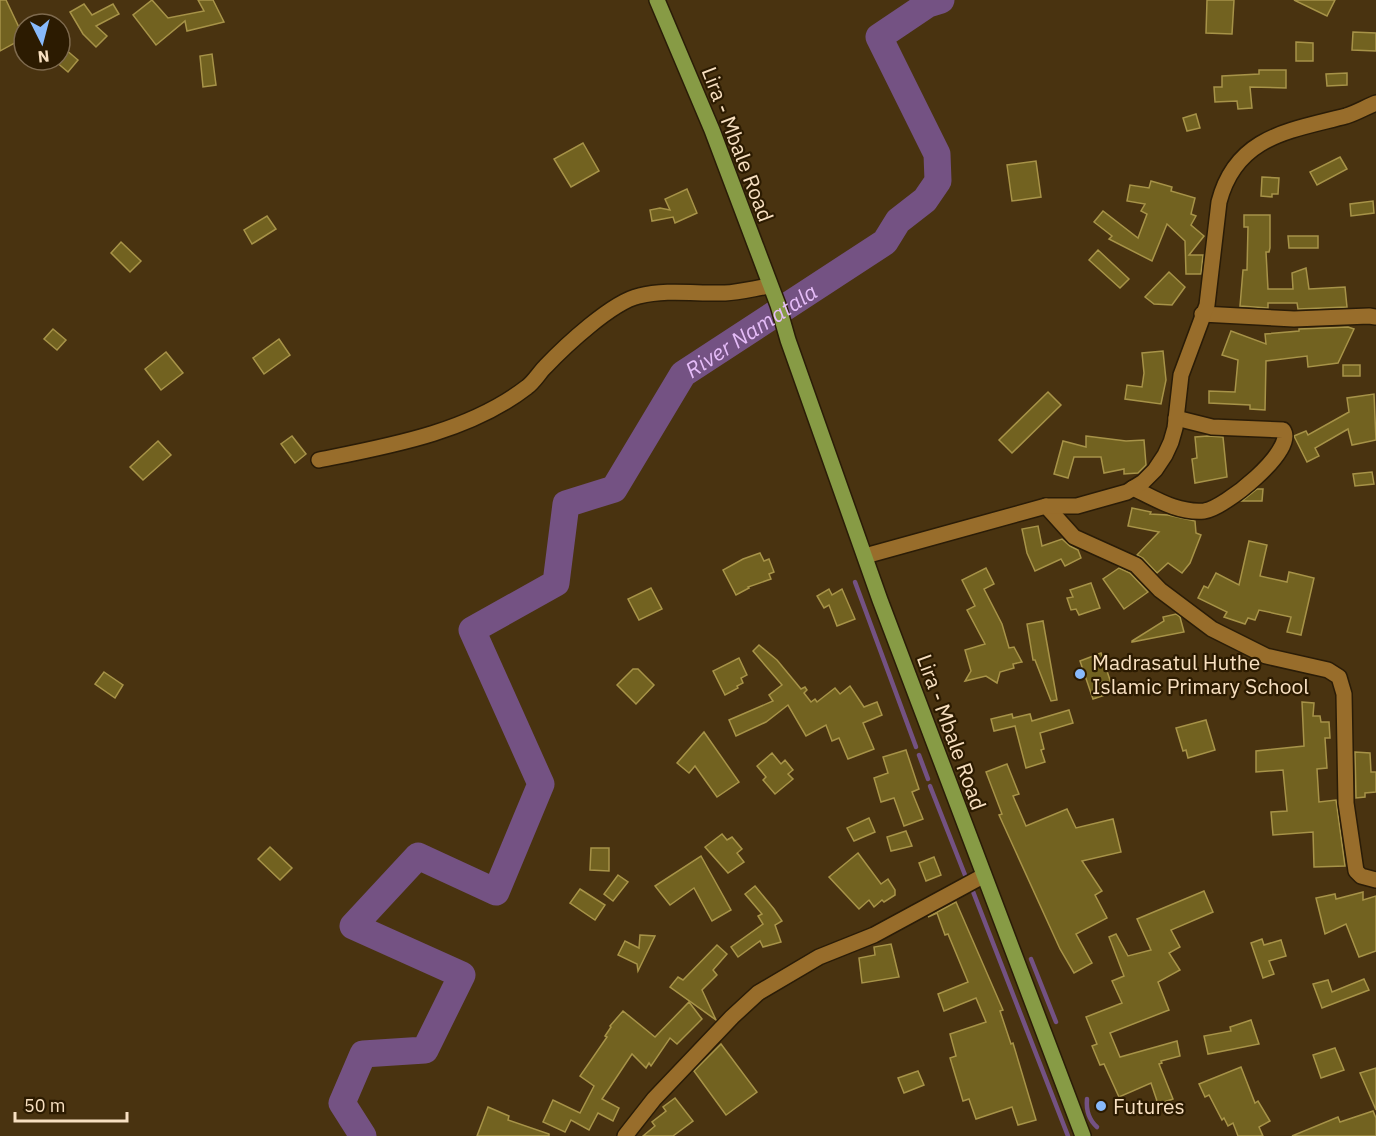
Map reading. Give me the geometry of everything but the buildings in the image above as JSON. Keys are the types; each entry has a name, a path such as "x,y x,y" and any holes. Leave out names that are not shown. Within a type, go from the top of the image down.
{"main road":[{"name":"Lira - Mbale Road","path":"657,0 712,130 778,305 788,340 865,556 983,876 1083,1136"}],"street":[{"path":"865,556 1046,506 1077,506 1106,499 1133,488 1155,470 1171,442 1181,375 1207,305 1219,202 1230,173 1249,152 1274,136 1296,127 1348,115 1376,103"},
{"path":"319,460 389,446 465,422 495,407 529,386 568,345 608,312 638,296 671,292 727,293 770,286"},
{"path":"1202,314 1294,320 1376,317"},
{"path":"1133,488 1177,510 1212,509 1239,493 1280,453 1286,441 1286,434 1283,430 1212,427 1176,418"},
{"path":"1046,506 1074,537 1136,565 1160,590 1212,629 1266,656 1328,670 1339,677 1344,694 1347,803 1356,871 1361,876 1376,880"},
{"path":"625,1136 654,1099 758,993 819,957 874,935 983,876"}],"waterway":[{"name":"River Namatala","path":"363,1136 342,1103 363,1054 425,1050 462,975 353,926 418,856 496,892 541,784 472,630 556,583 566,504 614,489 683,374 885,242 898,221 925,200 938,181 937,154 879,37 928,4 941,0"},
{"path":"855,582 916,747"},
{"path":"919,755 928,779"},
{"path":"930,786 965,875"},
{"path":"972,889 1068,1136"},
{"path":"1031,959 1056,1022"},
{"path":"1087,1099 1088,1114 1097,1127"}],"place":[{"name":"Madrasatul Huthe Islamic Primary School","path":"1080,674"},
{"name":"Futures","path":"1101,1106"}]}
